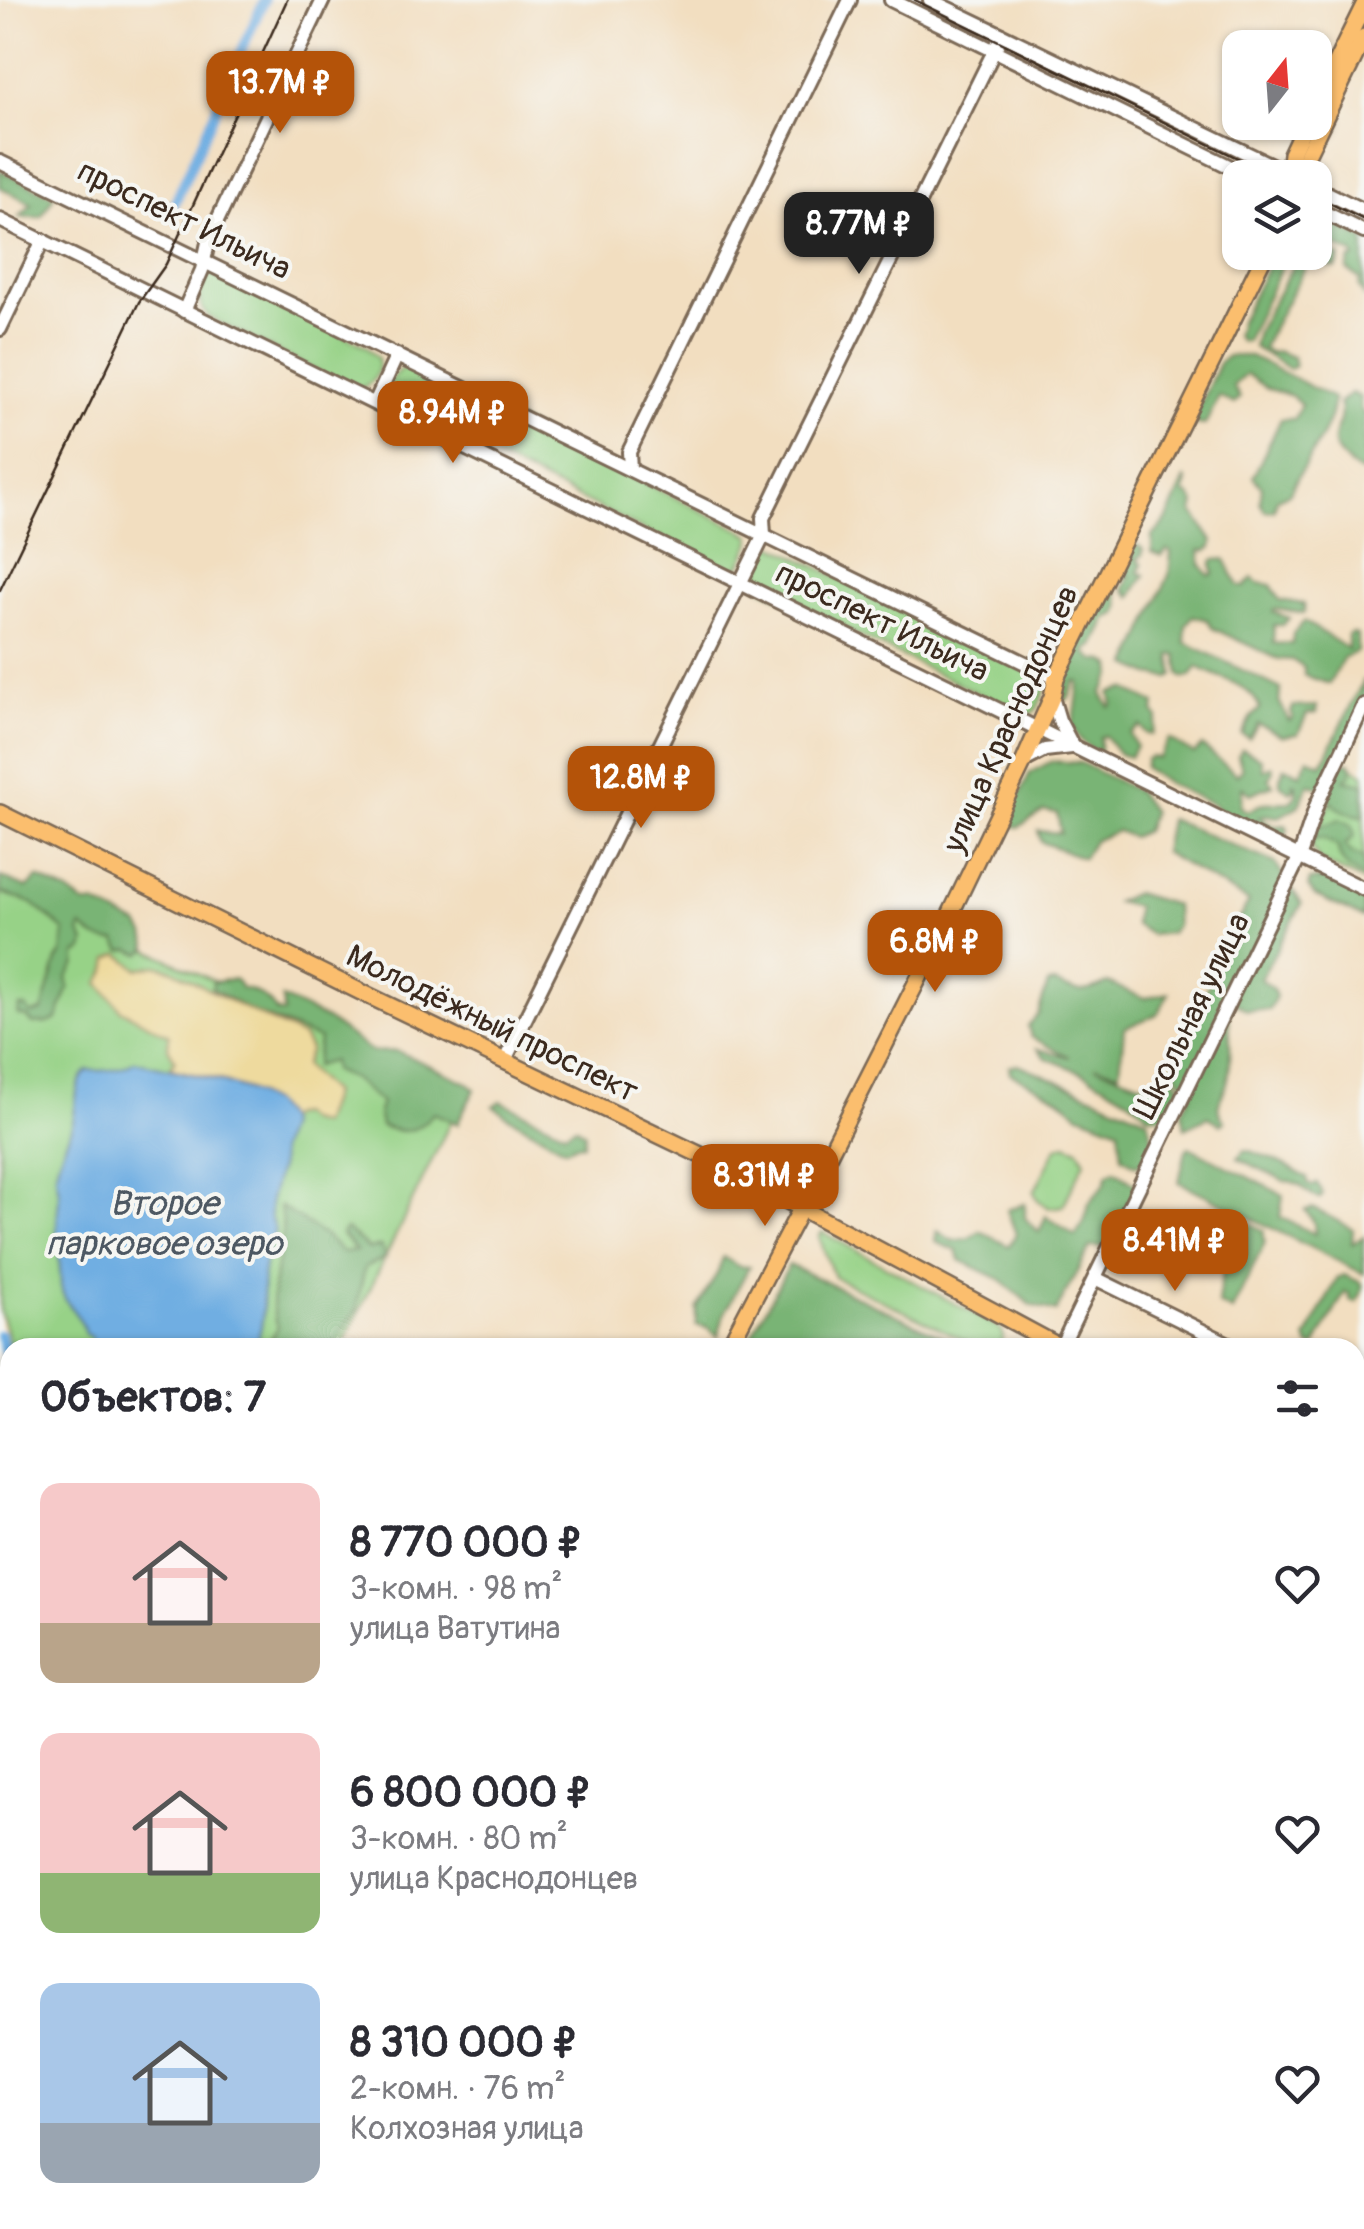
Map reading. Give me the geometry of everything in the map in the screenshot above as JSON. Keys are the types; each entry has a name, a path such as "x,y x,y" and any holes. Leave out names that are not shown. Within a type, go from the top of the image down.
{"main road":[{"path":"1332,70 1364,5"},
{"path":"1304,160 1364,38"},
{"name":"улица Краснодонцев","path":"733,1338 976,862 1052,698 1056,678 1257,270"},
{"name":"Молодёжный проспект","path":"0,812 242,934 715,1162 1044,1338"}],"street":[{"path":"184,311 202,270 208,238 322,0"},
{"path":"630,469 629,452 850,0"},
{"path":"891,0 1222,163"},
{"path":"930,0 1259,160"},
{"path":"504,1060 764,535 763,518 1002,35"},
{"name":"проспект Ильича","path":"0,162 1056,678"},
{"path":"1332,195 1364,211"},
{"path":"1332,216 1364,232"},
{"name":"проспект Ильича","path":"0,220 1364,889"},
{"path":"0,329 43,240"},
{"path":"375,404 397,355"},
{"path":"1024,762 1046,750 1074,747 1052,698"},
{"name":"Школьная улица","path":"1065,1338 1299,858 1317,804 1364,705"},
{"path":"1095,1278 1217,1338"}],"green space":[{"path":"0,170 54,196 41,217 19,217 32,204 0,187"},
{"path":"1332,223 1364,239 1364,296 1360,279 1347,270 1350,260 1355,258 1332,245"},
{"path":"1332,253 1340,257 1336,268 1332,267"},
{"path":"1266,270 1280,270 1246,341 1236,336"},
{"path":"1291,270 1304,270 1263,346 1272,353 1293,357 1295,366 1290,369 1253,347 1257,331"},
{"path":"212,272 366,346 378,358 373,380 352,389 209,317 201,306 200,294"},
{"path":"1228,356 1250,356 1333,398 1323,433 1290,493 1277,499 1274,510 1265,511 1260,503 1262,487 1253,477 1281,419 1294,419 1301,404 1246,374 1233,386 1240,398 1234,404 1219,396 1205,425 1197,424 1194,417 1220,361"},
{"path":"411,367 751,535 740,566 726,571 398,409 390,402 387,386 399,371"},
{"path":"1351,393 1360,397 1364,413 1364,473 1346,461 1334,444 1339,403"},
{"path":"1185,479 1184,493 1195,503 1193,512 1213,541 1207,551 1200,550 1201,564 1209,575 1214,574 1214,560 1225,559 1239,586 1245,587 1252,578 1271,585 1280,600 1304,604 1303,613 1274,609 1273,612 1289,618 1283,625 1274,625 1273,643 1292,644 1293,634 1304,621 1348,649 1348,635 1357,635 1357,652 1344,657 1329,684 1304,675 1304,668 1292,660 1278,659 1212,628 1208,620 1193,616 1186,625 1185,642 1281,689 1279,701 1289,721 1293,718 1293,707 1317,706 1316,713 1307,714 1298,734 1283,736 1258,724 1249,738 1242,734 1260,709 1256,701 1242,688 1197,667 1184,678 1177,655 1171,655 1174,675 1170,678 1150,675 1129,665 1169,575 1171,552 1167,550 1162,556 1152,552 1152,536 1167,518"},
{"path":"775,546 1038,676 1046,687 1037,709 1027,717 761,588 751,573 764,547"},
{"path":"1132,546 1143,550 1137,559 1142,564 1139,573 1145,575 1131,597 1124,589 1130,575 1115,579 1120,607 1117,614 1108,618 1094,646 1086,651 1094,660 1112,666 1113,674 1102,694 1110,707 1110,693 1125,689 1155,703 1158,718 1153,734 1147,734 1140,726 1130,734 1136,746 1130,757 1119,754 1105,736 1100,737 1100,753 1077,734 1072,725 1079,682 1075,681 1069,698 1057,701 1060,677 1117,565 1131,557"},
{"path":"1364,679 1364,704 1323,788 1309,784 1298,806 1279,817 1259,817 1274,826 1286,825 1285,836 1274,836 1217,809 1144,767 1146,759 1159,758 1169,739 1194,754 1202,746 1237,775 1242,769 1238,756 1242,749 1261,758 1263,770 1272,766 1269,779 1273,785 1250,794 1242,787 1241,807 1248,811 1263,803 1290,802 1296,796 1296,784 1290,792 1280,784 1285,767 1300,774 1308,758 1322,764"},
{"path":"1052,761 1081,763 1137,791 1152,812 1145,831 1132,837 1117,831 1093,841 1083,858 1041,842 1038,831 1061,833 1057,813 1044,811 1019,827 1005,825 1030,773"},
{"path":"1342,763 1353,766 1345,780 1364,784 1364,816 1343,810 1326,796"},
{"path":"1349,766 1364,773 1364,882 1320,861 1311,847"},
{"path":"1169,819 1275,863 1302,904 1260,979 1273,989 1276,997 1269,1010 1247,1010 1228,998 1230,1064 1218,1106 1225,1121 1221,1124 1208,1117 1185,1128 1182,1110 1192,1093 1172,1067 1234,926 1249,902 1163,852"},
{"path":"1339,819 1351,825 1355,835 1345,845 1364,858 1364,878 1346,866 1338,847 1316,838 1315,829"},
{"path":"0,877 27,888 38,878 84,904 95,904 139,925 148,948 141,954 130,949 122,951 116,941 97,938 82,927 83,951 76,954 57,1019 33,1024 18,1015 19,1007 26,1007 31,1014 42,1011 62,953 65,931 32,903 0,892"},
{"path":"0,878 461,1100 346,1338 8,1338 0,1311"},
{"path":"1325,879 1364,898 1364,918 1314,895 1308,886 1310,880"},
{"path":"1135,893 1175,905 1176,926 1170,933 1151,935 1134,924 1136,907 1116,902"},
{"path":"235,979 241,988 266,1000 277,1013 284,1013 282,998 326,1019 373,1052 397,1051 470,1084 475,1089 458,1124 434,1113 410,1130 381,1126 381,1103 353,1079 333,1071 332,1061 315,1066 319,1039 252,1012 212,989 213,982"},
{"path":"1108,983 1145,998 1169,993 1158,1014 1124,1028 1120,1072 1095,1066 1161,1090 1170,1071 1183,1089 1170,1117 1149,1115 1086,1074 1046,1058 1038,1049 1070,1057 1031,1037 1028,1026 1038,1014 1048,984 1082,991"},
{"path":"1018,1064 1148,1119 1156,1152 1137,1165 1122,1157 1119,1129 1080,1114 1059,1098 1010,1073 1009,1066"},
{"path":"501,1101 565,1132 576,1126 585,1133 583,1144 566,1149 494,1106"},
{"path":"1066,1144 1079,1149 1085,1161 1063,1206 1049,1208 1034,1192 1057,1147"},
{"path":"1189,1147 1283,1195 1280,1217 1315,1234 1314,1222 1305,1210 1313,1208 1353,1229 1352,1244 1364,1236 1364,1274 1179,1182"},
{"path":"1244,1150 1291,1168 1307,1177 1313,1186 1317,1183 1323,1194 1320,1199 1296,1183 1238,1158"},
{"path":"1115,1170 1138,1186 1104,1247 1090,1247 1056,1312 1031,1305 999,1279 960,1260 957,1251 936,1242 937,1231 953,1241 980,1231 1009,1246 1016,1234 1007,1210 1025,1203 1025,1218 1039,1232 1046,1216 1075,1236 1089,1203 1104,1185 1108,1173"},
{"path":"280,1206 342,1252 356,1251 341,1234 346,1229 369,1249 381,1246 386,1258 365,1267 356,1310 338,1338 271,1338 278,1327 272,1293 283,1235"},
{"path":"1248,1222 1264,1231 1265,1242 1232,1311 1218,1304 1221,1282 1230,1250"},
{"path":"822,1232 998,1327 1003,1338 959,1338 834,1277 819,1237"},
{"path":"723,1257 738,1266 749,1267 724,1314 718,1337 708,1328 696,1325 697,1308"},
{"path":"789,1265 946,1338 750,1338"},
{"path":"1344,1275 1362,1283 1357,1302 1345,1292 1320,1338 1307,1338 1337,1279"}],"sand":[{"path":"119,954 138,969 156,965 173,970 303,1037 310,1049 304,1066 332,1093 321,1125 298,1114 286,1120 272,1103 221,1080 170,1069 175,1060 168,1048 169,1035 121,1010 99,983 109,959"}],"water":[{"name":"Второе парковое озеро","path":"134,1061 221,1081 272,1103 286,1120 270,1200 275,1230 263,1272 258,1338 91,1338 85,1334 63,1293 56,1172 71,1127 78,1087 88,1070"}],"waterway":[{"path":"169,216 264,0"}],"tram line":[{"path":"0,590 139,302 166,264 287,0"},
{"path":"915,0 1241,160"},
{"path":"1332,204 1364,220"}]}
